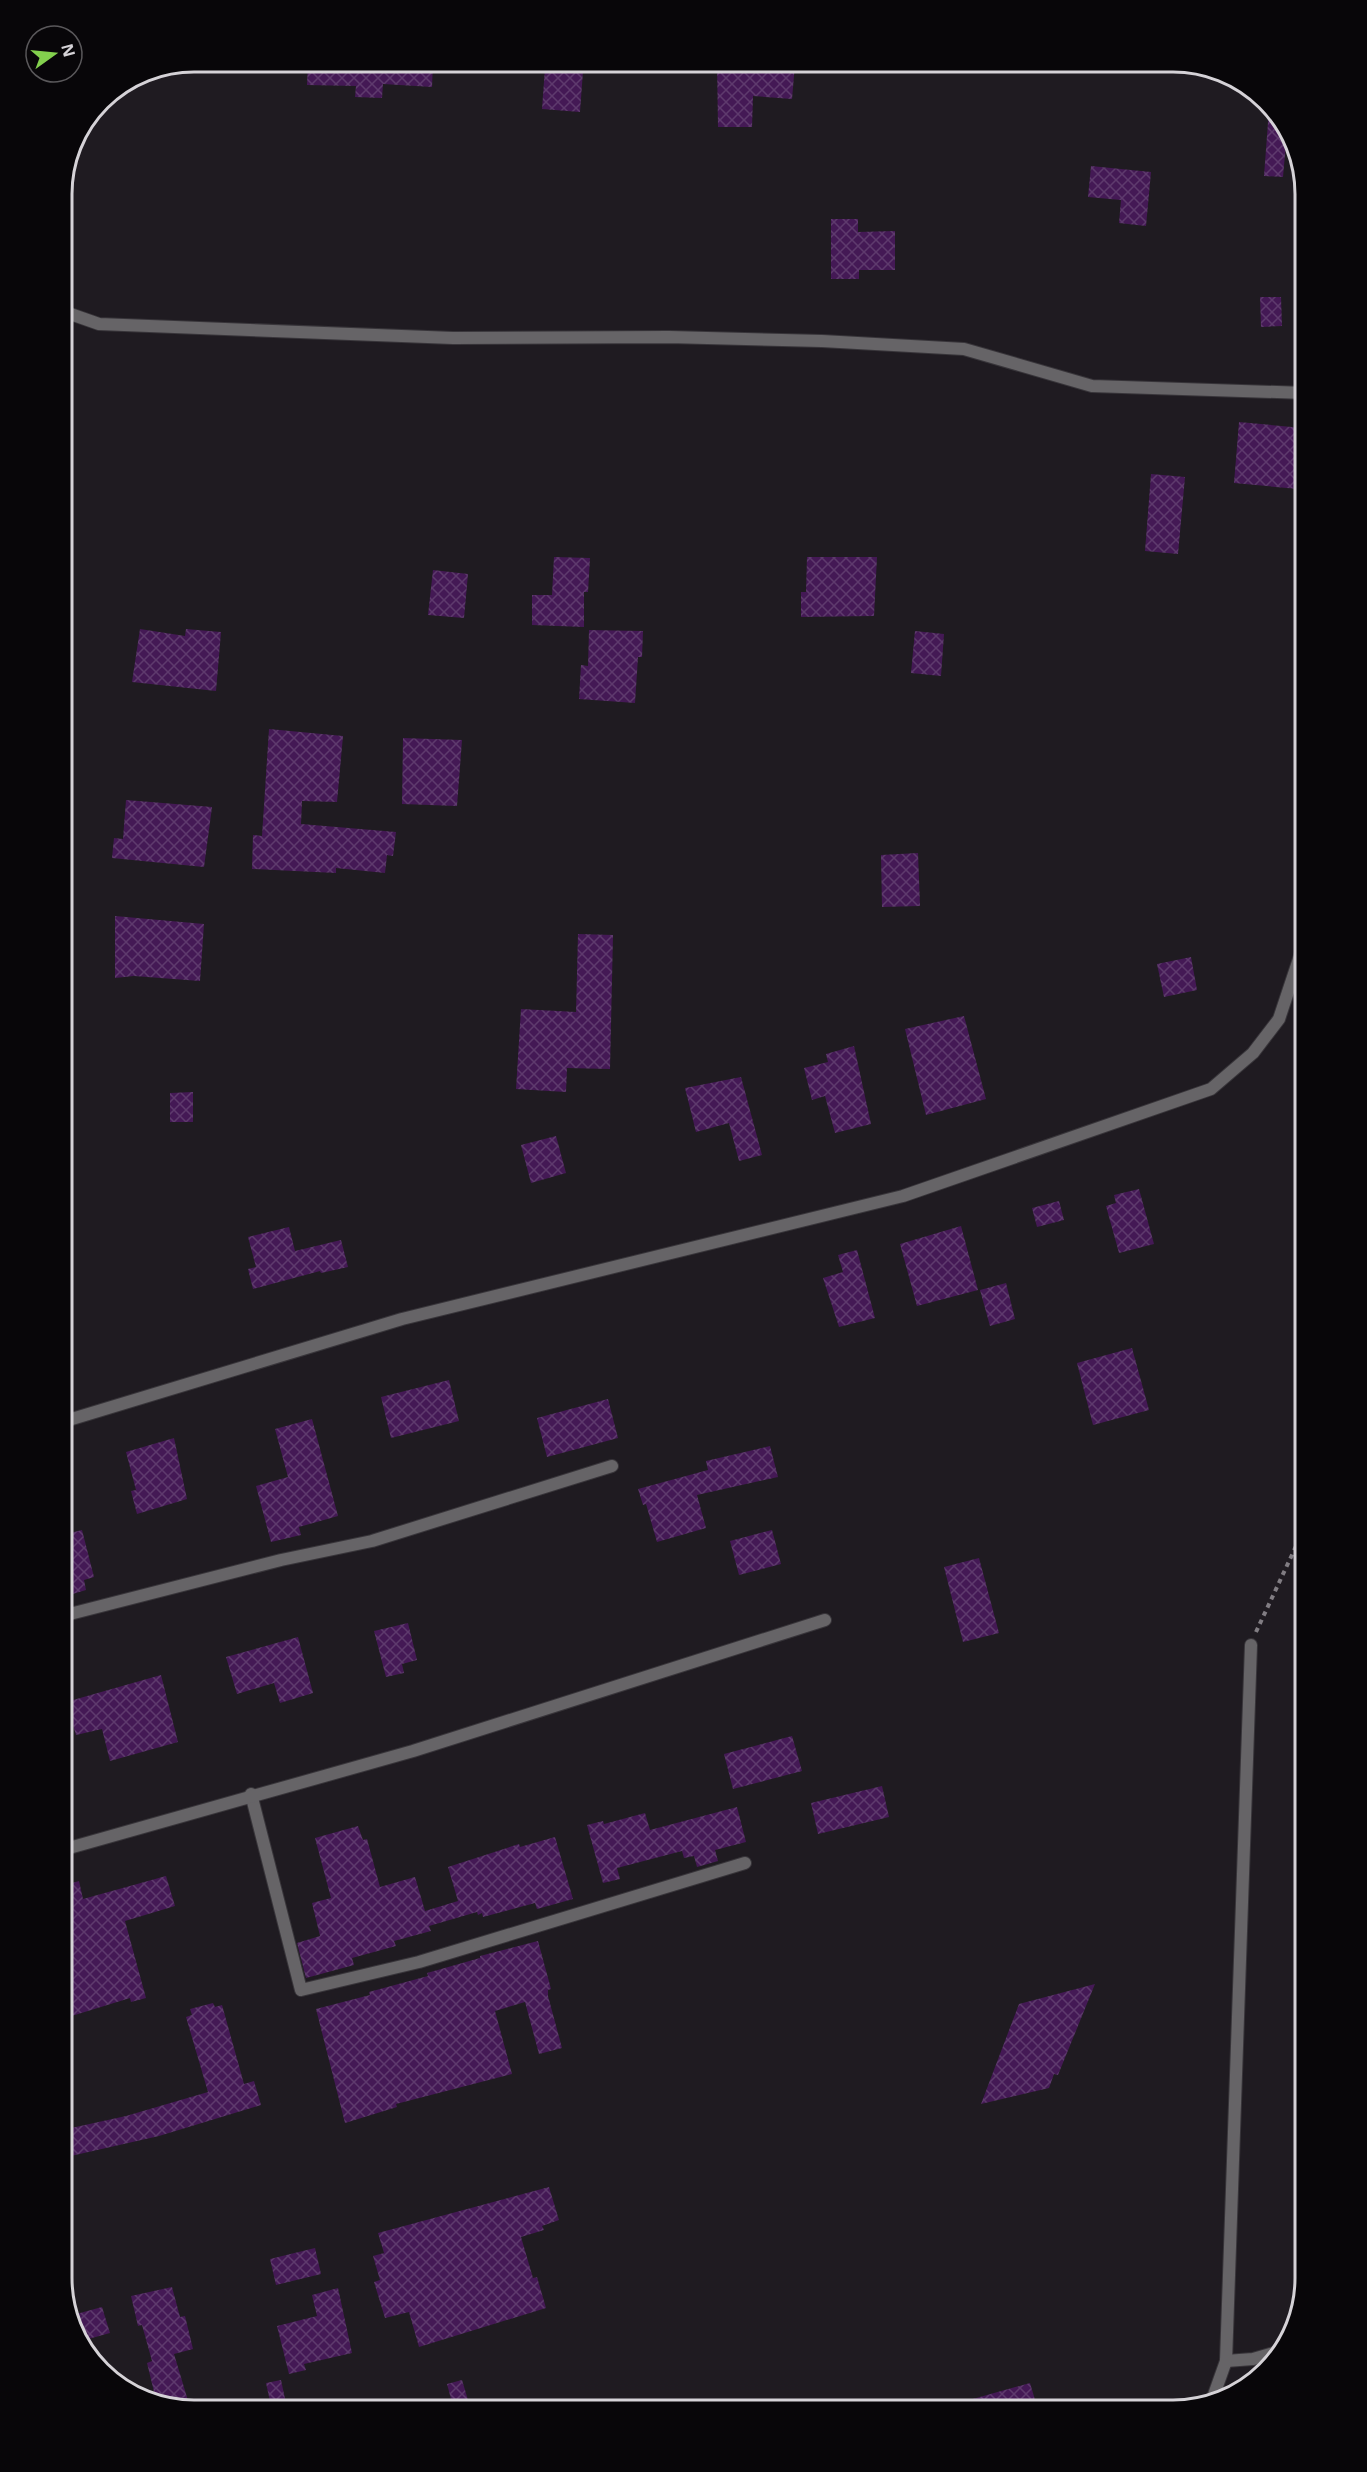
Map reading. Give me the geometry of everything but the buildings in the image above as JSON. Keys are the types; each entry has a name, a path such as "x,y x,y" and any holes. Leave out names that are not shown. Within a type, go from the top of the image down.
{"street":[{"path":"72,315 99,324 453,338 669,337 822,341 964,349 1092,386 1295,393"},
{"path":"72,1419 402,1319 903,1196 1210,1089 1253,1053 1279,1019 1295,971"},
{"path":"72,1613 281,1560 372,1541 612,1466"},
{"path":"72,1847 251,1794 413,1751 825,1620"},
{"path":"1215,2393 1226,2361 1251,1645"},
{"path":"251,1794 301,1990 419,1962 745,1863"},
{"path":"1226,2361 1253,2359 1267,2355"}],"path":[{"path":"1251,1645 1295,1549"}]}
